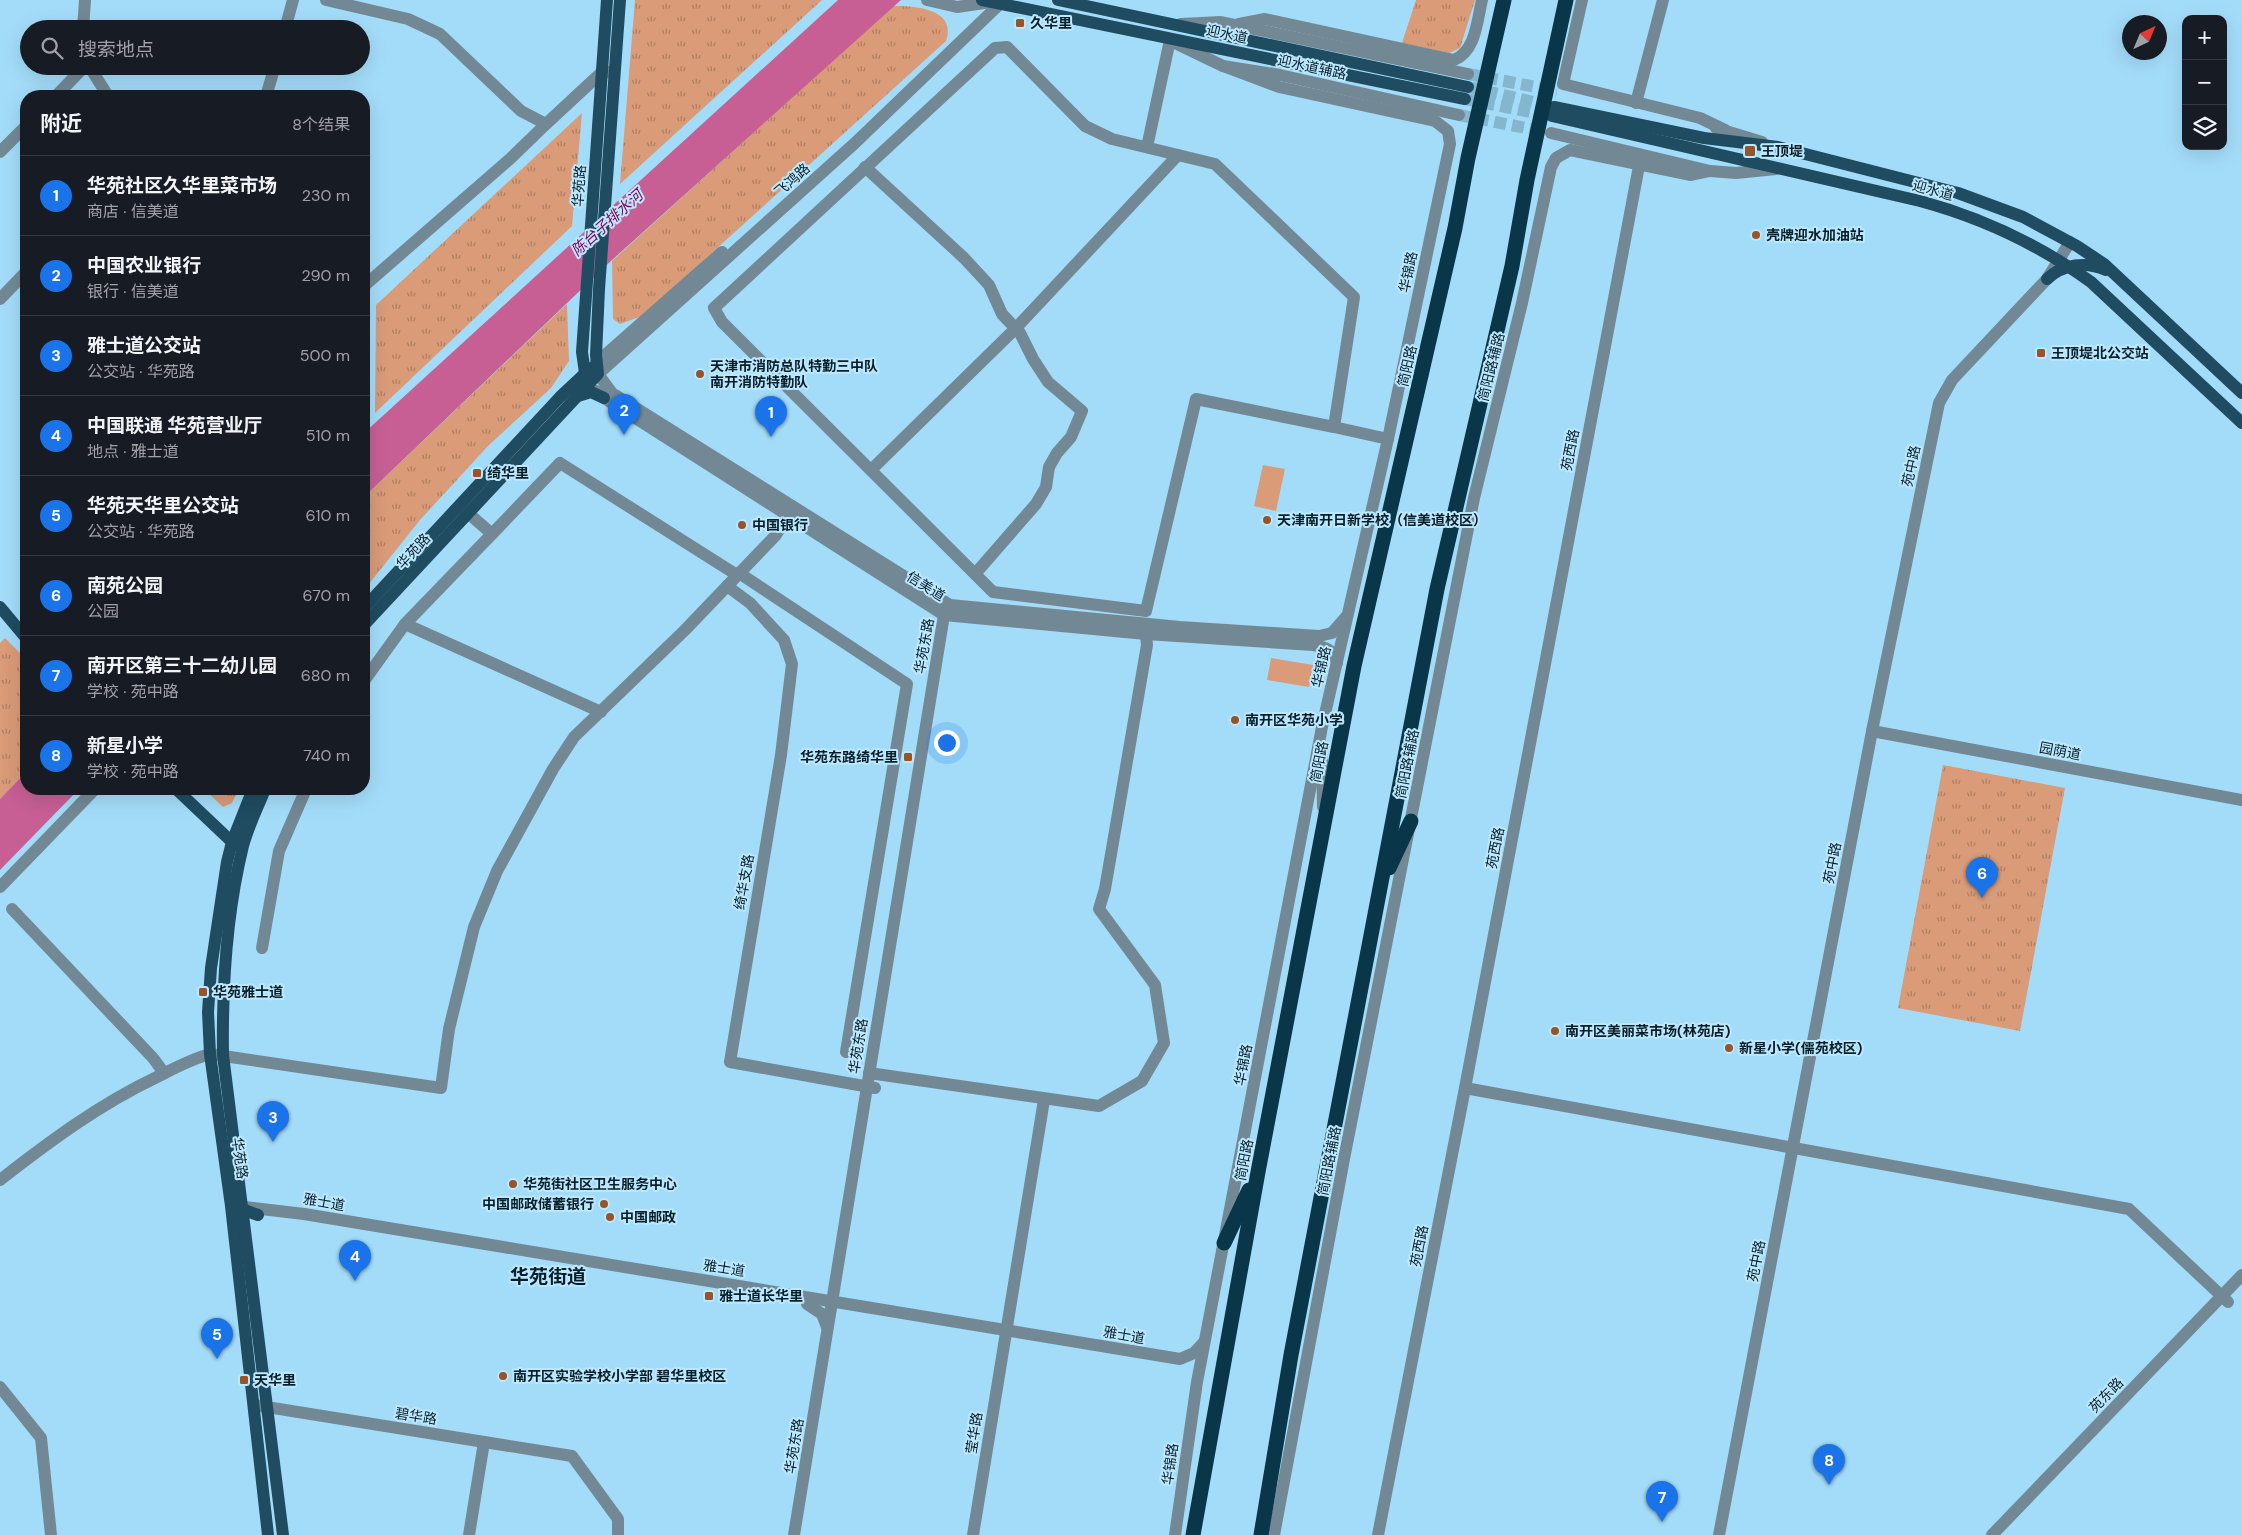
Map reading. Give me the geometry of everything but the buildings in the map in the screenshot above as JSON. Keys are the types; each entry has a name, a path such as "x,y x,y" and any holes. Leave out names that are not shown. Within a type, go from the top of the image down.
{"highway":[{"name":"简阳路","path":"1193,1535 1258,1172 1354,666 1456,228 1468,158 1504,0"},
{"path":"1261,1535 1291,1355 1437,589 1512,266 1527,180 1566,0"},
{"path":"1379,887 1411,821"},
{"path":"1224,1243 1258,1172"}],"main road":[{"name":"华苑路","path":"370,602 576,397 592,373 608,190 607,0"},
{"name":"华苑路","path":"592,373 582,352 593,198 608,72 620,0"},
{"name":"迎水道","path":"1058,0 1467,87"},
{"name":"迎水道","path":"994,1 1167,39 1467,87"},
{"name":"迎水道","path":"2242,393 2115,275 2074,244 2023,217 1958,193 1778,147 1704,138 1553,111 1776,169 1920,201 1968,215 2008,232 2064,264 2100,289 2242,423"},
{"path":"2064,264 2096,266 2115,275"},
{"name":"华苑路","path":"370,618 560,397 592,373"},
{"path":"576,397 586,392 591,392 604,398"},
{"path":"2,617 20,633"},
{"path":"2,617 20,640"},
{"path":"183,795 235,840"},
{"path":"192,795 220,826 233,865"},
{"name":"华苑路","path":"234,1187 223,1055 222,999 235,840 251,795"},
{"name":"华苑路","path":"235,840 256,813 263,795"},
{"name":"华苑路","path":"233,865 211,968 208,1012 210,1054 238,1209 269,1407 283,1535"},
{"name":"华苑路","path":"238,1209 254,1406 268,1535"}],"street":[{"path":"84,20 86,0"},
{"path":"288,20 294,0"},
{"path":"326,0 408,19 440,34 522,111 546,124"},
{"path":"926,0 957,7 994,1"},
{"path":"1233,25 1265,19 1454,60 1462,57 1469,49 1482,0"},
{"path":"1560,87 1582,0"},
{"path":"1636,103 1663,0"},
{"name":"飞鸿路","path":"592,373 850,138 994,1"},
{"name":"迎水道辅路","path":"1170,25 1221,22 1467,87"},
{"path":"1147,147 1167,39"},
{"name":"迎水道辅路","path":"1167,39 1223,66 1280,75 1459,115"},
{"path":"1334,427 1354,297 1215,164 1112,139 1085,126 1007,47 995,48 714,308 722,322 994,592 1146,611 1196,399 1388,440"},
{"name":"华锦路","path":"1175,1535 1197,1382 1322,728 1388,440 1450,144 1448,132 1435,121 1279,87 1223,66"},
{"path":"370,281 511,158 546,124 608,72"},
{"path":"62,90 78,75"},
{"path":"93,75 104,90"},
{"path":"268,90 272,75"},
{"path":"1560,87 1700,118 1725,130"},
{"path":"1560,87 1725,130 1778,147"},
{"path":"0,152 20,132"},
{"path":"1551,133 1710,171 1736,173 1776,169"},
{"name":"简阳路辅路","path":"1274,1535 1284,1472 1474,498 1522,302 1551,167 1556,158 1570,150 1639,166 1691,175 1710,171"},
{"path":"871,470 1016,328 1178,155"},
{"name":"苑西路","path":"1378,1535 1465,1088 1639,166"},
{"path":"865,167 964,258 989,286 1002,314 1016,328 1048,382 1082,411 1071,437 1057,453 1049,467 1046,487 1036,504 975,574"},
{"name":"苑中路","path":"1875,732 1944,404 1954,388 2049,287 2074,244"},
{"name":"苑中路","path":"1725,1535 1875,732 1939,403 1952,380 2047,279 2064,264"},
{"path":"0,299 20,278"},
{"name":"信美道","path":"592,373 604,398 791,512 949,612 1319,636 1332,633 1342,625 1348,615"},
{"name":"信美道","path":"592,373 612,393 928,604 949,612 1146,634 1320,646 1333,653 1337,663"},
{"path":"370,673 405,624 560,463 738,574 907,684 846,1052"},
{"path":"464,510 492,534"},
{"path":"0,1180 47,1144 121,1094 196,1058 210,1054 441,1088 449,1029 474,927 495,876 519,827 553,769 574,737 727,586 776,535 791,512"},
{"name":"绮华支路","path":"727,586 750,603 784,640 792,664 780,755 730,1062 872,1080"},
{"path":"928,604 939,617 942,631"},
{"name":"华苑东路","path":"801,1535 831,1331 836,1272 872,1080 942,631 949,612"},
{"name":"华苑东路","path":"833,1306 949,612"},
{"path":"405,624 601,712"},
{"path":"872,1080 1099,1106 1142,1081 1164,1043 1155,985 1099,909 1105,889 1121,797 1146,646 1146,634"},
{"path":"1322,728 1323,825"},
{"name":"园荫道","path":"1875,732 2242,800"},
{"path":"0,887 89,795"},
{"path":"262,948 280,851 303,795"},
{"path":"12,909 153,1058 164,1073"},
{"path":"1465,1088 2129,1210 2225,1299"},
{"name":"莹华路","path":"973,1535 1044,1100"},
{"name":"苑中路","path":"1719,1535 1796,1150"},
{"path":"234,1187 258,1211"},
{"name":"雅士道","path":"238,1209 808,1300 833,1306 1180,1359 1194,1353 1205,1341"},
{"path":"831,1331 822,1314 808,1300 825,1288 836,1272"},
{"name":"苑东路","path":"2004,1535 2225,1299 2242,1276"},
{"name":"苑东路","path":"1992,1535 2225,1299 2242,1288"},
{"name":"华苑东路","path":"794,1535 831,1331"},
{"name":"雅士道","path":"1007,1333 1178,1365 1192,1372 1197,1382"},
{"path":"1284,1472 1291,1355"},
{"path":"0,1387 41,1438 49,1533"},
{"name":"碧华路","path":"254,1406 572,1456 618,1519 618,1535"},
{"path":"469,1535 484,1442"}],"green space":[{"path":"635,0 822,0 620,184"},
{"path":"1416,0 1475,0 1460,48 1449,53 1402,43"},
{"path":"893,6 922,8 940,15 948,30 946,41 642,316 620,324 613,319 612,261"},
{"path":"582,113 572,226 375,413 376,305"},
{"path":"567,304 569,361 551,388 488,446 420,520 370,582 370,491"},
{"path":"1263,465 1285,469 1276,511 1254,506"},
{"path":"5,638 20,653 20,778 0,799 0,643"},
{"path":"1271,658 1313,665 1309,687 1267,680"},
{"path":"1943,765 2065,788 2020,1031 1898,1008"},
{"path":"210,795 236,795 232,803 223,807"}],"water":[{"name":"陈台子排水河","path":"838,0 901,0 612,260 370,491 370,428"},
{"path":"20,778 20,795 73,795 0,870 0,799"}],"tunnel":[{"path":"1468,74 1557,91"},
{"path":"1468,87 1551,106"},
{"path":"1465,99 1551,116"},
{"path":"1459,115 1547,132"}],"place":[{"name":"久华里","path":"1020,23"},
{"name":"王顶堤","path":"1750,151"},
{"name":"壳牌迎水加油站","path":"1756,235"},
{"name":"王顶堤北公交站","path":"2041,353"},
{"name":"天津市消防总队特勤三中队 南开消防特勤队","path":"700,374"},
{"name":"中国农业银行","path":"624,435"},
{"name":"华苑社区久华里菜市场","path":"771,437"},
{"name":"绮华里","path":"477,473"},
{"name":"天津南开日新学校（信美道校区）","path":"1267,520"},
{"name":"中国银行","path":"742,525"},
{"name":"南开区华苑小学","path":"1235,720"},
{"name":"华苑东路绮华里","path":"908,757"},
{"name":"南苑公园","path":"1982,898"},
{"name":"华苑雅士道","path":"203,992"},
{"name":"南开区美丽菜市场(林苑店)","path":"1555,1031"},
{"name":"新星小学(儒苑校区)","path":"1729,1048"},
{"name":"雅士道公交站","path":"273,1142"},
{"name":"华苑街社区卫生服务中心","path":"513,1184"},
{"name":"中国邮政储蓄银行","path":"604,1204"},
{"name":"中国邮政","path":"610,1217"},
{"name":"中国联通 华苑营业厅","path":"355,1281"},
{"name":"雅士道长华里","path":"709,1296"},
{"name":"华苑天华里公交站","path":"217,1359"},
{"name":"南开区实验学校小学部 碧华里校区","path":"503,1376"},
{"name":"天华里","path":"244,1380"},
{"name":"新星小学","path":"1829,1485"},
{"name":"南开区第三十二幼儿园","path":"1662,1522"}],"district":[{"name":"华苑街道","path":"548,1276"}]}
